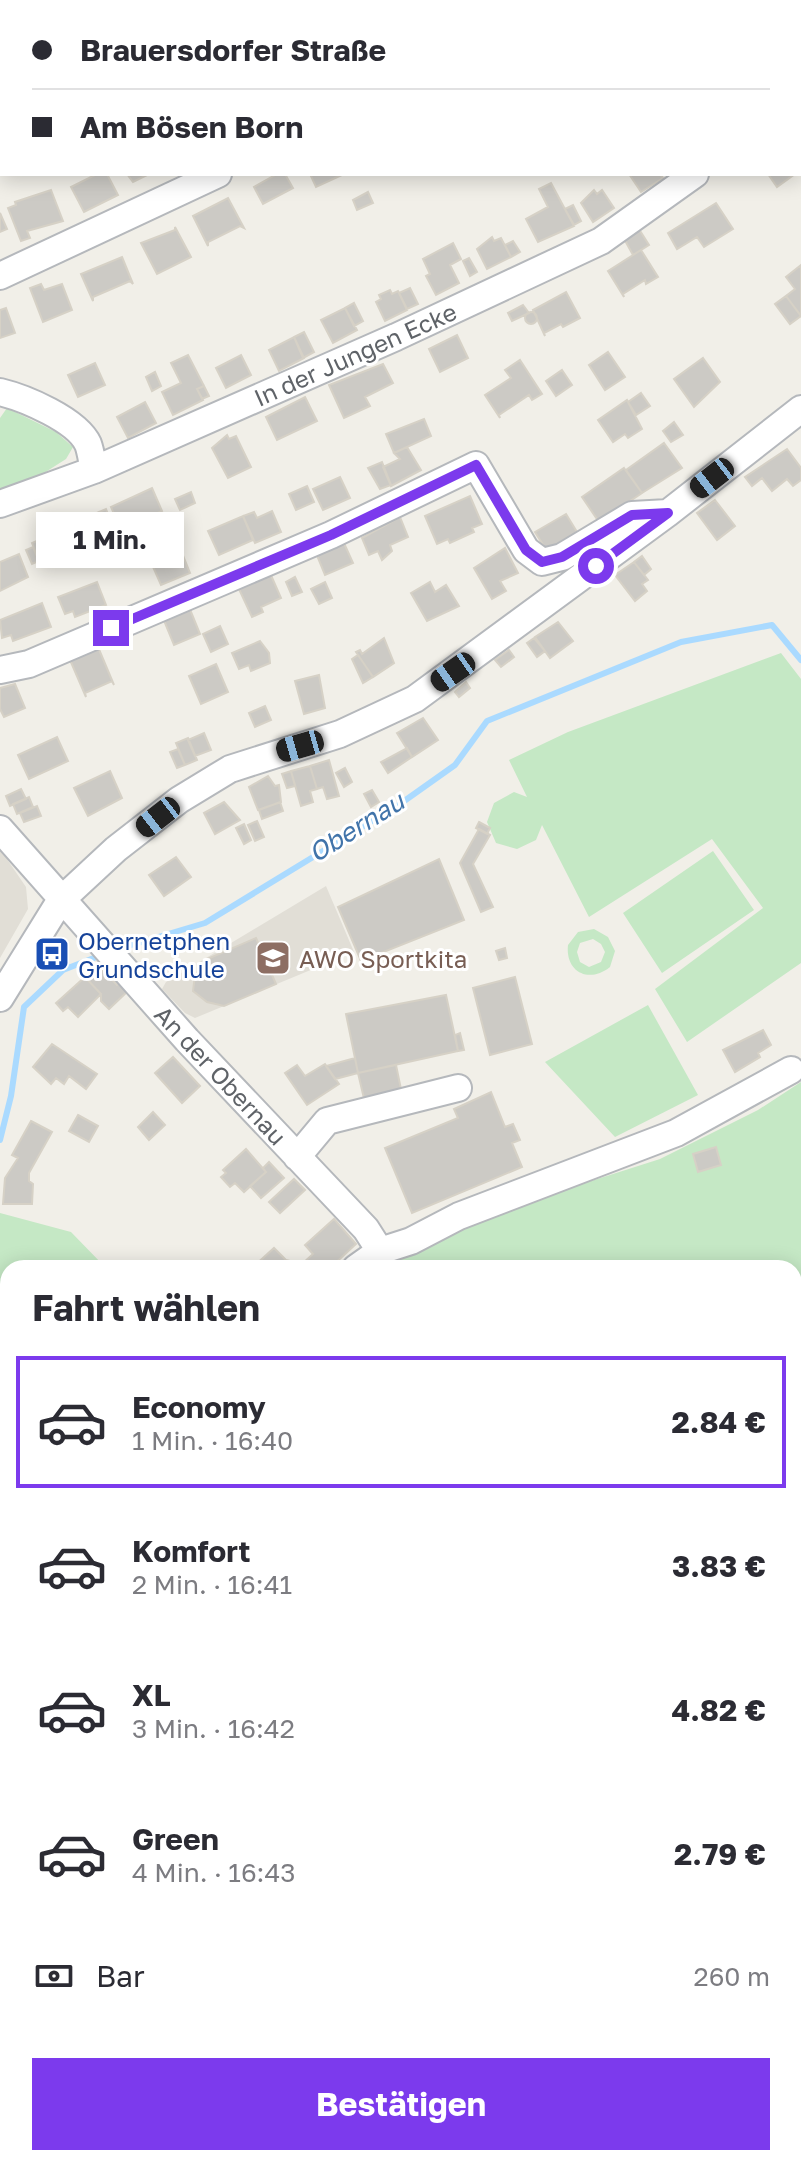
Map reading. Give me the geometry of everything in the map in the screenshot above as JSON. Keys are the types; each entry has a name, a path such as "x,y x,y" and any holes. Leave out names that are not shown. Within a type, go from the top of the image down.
{"street":[{"path":"0,276 214,176"},
{"name":"In der Jungen Ecke","path":"0,504 94,470 410,330 601,241 692,176"},
{"path":"0,392 20,397 65,421 87,442 94,470"},
{"path":"0,998 60,901 116,849 207,781 260,757 340,734 415,699 668,513 801,409"},
{"path":"0,670 29,664 331,535 476,465 526,550 542,562 562,557 632,515 668,513"},
{"name":"An der Obernau","path":"0,829 60,901 366,1229 380,1251"},
{"path":"367,1260 380,1251 411,1241 459,1216 676,1133 791,1070"},
{"path":"297,1157 327,1121 458,1088"}],"shaded area":[{"path":"0,849 26,887 28,909 0,958"},
{"name":"AWO Sportkita","path":"326,886 354,952 195,1018 185,1013 162,989 166,982"}],"green space":[{"path":"7,408 56,432 73,447 66,459 0,501 0,418"},
{"path":"781,653 801,679 801,963 687,1042 655,989 763,908 712,839 589,917 542,825 536,840 517,849 496,843 487,822 494,803 514,792 527,797 509,760 568,732"},
{"path":"713,851 754,910 662,973 623,913"},
{"path":"594,929 608,937 615,951 610,967 594,975 574,968 568,945 578,932","holes":["593,939 601,944 605,952 601,962 589,967 580,962 577,952 580,943"]},
{"path":"648,1005 698,1095 615,1137 545,1062"},
{"path":"801,1082 801,1260 382,1260 541,1197 660,1159 758,1110"},
{"path":"0,1213 71,1232 98,1260 0,1260"}],"building":[{"path":"93,176 108,176 118,195 84,212 71,187"},
{"path":"128,176 145,176 133,182"},
{"path":"273,176 286,176 293,188 263,204 254,187"},
{"path":"311,176 340,176 316,187"},
{"path":"630,176 663,178 641,192"},
{"path":"769,176 792,176 777,187"},
{"path":"551,183 574,226 538,242 526,219 548,207 539,189"},
{"path":"51,190 63,221 27,231 30,238 21,241 8,208 16,205 15,202"},
{"path":"594,190 597,194 602,190 614,208 593,222 581,203"},
{"path":"368,192 373,203 357,210 353,200"},
{"path":"228,198 244,228 240,226 208,242 208,246 193,216"},
{"path":"716,203 733,229 704,247 697,237 677,249 668,233"},
{"path":"573,205 581,221 574,225 565,209"},
{"path":"0,213 7,229 0,232"},
{"path":"637,226 649,245 633,255 622,235"},
{"path":"175,227 191,257 157,274 141,243 175,230"},
{"path":"492,237 494,241 501,238 511,257 487,269 477,249"},
{"path":"513,241 520,252 511,257 505,245"},
{"path":"453,243 461,259 450,265 459,283 436,295 426,276 430,274 423,259"},
{"path":"641,250 658,277 646,284 645,280 623,294 624,297 608,271"},
{"path":"122,257 133,284 130,281 93,297 93,301 81,274"},
{"path":"469,258 477,272 470,276 463,261"},
{"path":"801,265 801,316 786,296 795,289 786,277"},
{"path":"41,284 44,290 62,284 72,310 43,322 30,288"},
{"path":"410,288 418,304 407,309 399,293"},
{"path":"390,290 392,294 398,291 407,310 385,321 376,302 381,299 379,295"},
{"path":"566,292 580,318 563,327 561,324 544,333 545,336 533,310"},
{"path":"786,296 801,316 790,324 775,304"},
{"path":"354,303 363,321 354,326 345,308"},
{"path":"523,305 529,313 512,321 508,313"},
{"path":"6,308 15,333 0,338 0,310"},
{"path":"345,308 357,330 333,343 321,320"},
{"path":"526,313 536,313 536,323 526,323"},
{"path":"304,332 314,352 303,358 294,337"},
{"path":"457,335 468,358 440,372 429,349"},
{"path":"294,337 304,358 279,371 269,350"},
{"path":"608,352 625,377 605,390 589,365"},
{"path":"188,355 204,386 197,389 203,400 173,415 162,392 181,383 171,363"},
{"path":"241,355 251,375 226,388 216,368"},
{"path":"703,358 720,382 694,407 674,379"},
{"path":"520,360 542,394 532,400 529,395 499,415 500,418 485,395 511,378 505,370"},
{"path":"95,363 105,385 78,397 68,375"},
{"path":"383,364 393,383 365,397 370,406 344,418 329,385"},
{"path":"562,370 572,385 556,396 546,381"},
{"path":"155,372 161,386 152,391 146,377"},
{"path":"204,386 209,396 202,399 197,389"},
{"path":"641,393 650,406 636,415 628,402"},
{"path":"305,397 317,421 277,440 266,417"},
{"path":"627,400 642,429 628,438 625,434 613,442 598,420"},
{"path":"145,402 156,423 128,438 117,417"},
{"path":"424,419 431,436 394,453 386,434"},
{"path":"674,422 683,435 671,442 663,431"},
{"path":"227,435 229,439 236,436 251,467 228,478 212,448"},
{"path":"664,443 682,468 642,493 626,470"},
{"path":"407,447 421,470 391,486 383,467 400,459 394,453"},
{"path":"787,449 801,468 801,480 793,486 787,479 772,491 762,478 752,486 745,477"},
{"path":"382,462 391,485 380,489 368,468"},
{"path":"624,468 642,493 599,522 582,497"},
{"path":"340,477 350,498 323,510 313,489"},
{"path":"307,486 314,502 296,510 289,494"},
{"path":"152,488 162,511 121,530 111,507"},
{"path":"191,492 195,503 180,510 175,499"},
{"path":"470,496 482,524 472,528 474,532 450,543 448,539 437,544 425,516"},
{"path":"715,500 735,526 717,540 697,513"},
{"path":"106,509 112,524 105,527 99,512"},
{"path":"272,511 281,532 255,543 243,516 254,512 257,518"},
{"path":"99,512 105,527 97,530 91,516"},
{"path":"566,514 577,532 547,551 535,532"},
{"path":"243,516 253,540 219,555 208,531"},
{"path":"400,517 408,537 390,545 392,551 382,560 378,551 369,555 362,538"},
{"path":"84,519 95,542 54,561 43,538"},
{"path":"39,540 45,554 38,558 32,543"},
{"path":"343,541 353,563 325,575 316,553"},
{"path":"33,547 39,561 32,564 26,550"},
{"path":"180,548 190,573 161,585 150,560"},
{"path":"505,548 518,573 500,581 506,591 492,599 474,568"},
{"path":"19,554 28,577 0,591 0,562"},
{"path":"642,556 651,569 644,575 634,562"},
{"path":"634,562 648,580 642,584 647,591 635,601 615,575"},
{"path":"270,573 281,598 261,607 263,612 252,617 238,587"},
{"path":"295,577 302,592 292,596 286,582"},
{"path":"97,582 106,605 75,617 73,611 65,614 58,597"},
{"path":"325,582 332,598 319,604 311,589"},
{"path":"430,582 435,592 446,585 459,606 427,621 411,593"},
{"path":"42,603 51,627 13,641 11,635 2,638 0,620"},
{"path":"189,607 200,634 174,645 163,618"},
{"path":"558,622 573,641 550,658 535,637"},
{"path":"220,626 228,644 211,652 203,634"},
{"path":"384,638 394,663 373,677 356,652 360,650 362,654"},
{"path":"534,638 545,651 537,657 527,643"},
{"path":"260,641 269,653 270,663 251,671 249,665 239,669 232,653"},
{"path":"98,647 114,685 112,681 85,693 86,697 70,660"},
{"path":"509,650 514,657 501,667 495,660"},
{"path":"358,655 373,677 363,683 352,659"},
{"path":"216,664 228,692 201,704 189,676"},
{"path":"319,675 325,708 304,714 295,681"},
{"path":"466,682 470,688 459,697 455,692"},
{"path":"15,684 25,708 4,717 0,709 0,688"},
{"path":"265,706 271,720 255,727 249,713"},
{"path":"423,718 438,740 412,757 397,733"},
{"path":"204,733 211,750 195,756 188,740"},
{"path":"57,737 68,761 29,779 18,755"},
{"path":"188,738 197,760 185,765 176,743"},
{"path":"407,748 412,757 388,773 381,762"},
{"path":"178,749 185,765 177,768 170,752"},
{"path":"329,760 339,796 327,799 323,787 317,789 310,766"},
{"path":"310,766 317,789 310,791 313,802 301,806 291,771"},
{"path":"345,768 352,782 344,787 336,773"},
{"path":"110,771 122,798 88,816 74,788"},
{"path":"291,771 295,786 287,788 282,774"},
{"path":"268,776 275,786 279,785 281,802 258,810 249,787"},
{"path":"21,789 26,799 10,806 6,796"},
{"path":"372,790 379,802 371,807 364,794"},
{"path":"29,797 33,807 17,814 13,804"},
{"path":"224,802 240,820 215,834 204,813"},
{"path":"280,802 283,811 262,819 259,810"},
{"path":"37,806 41,816 24,822 20,813"},
{"path":"257,821 264,837 255,841 248,825"},
{"path":"479,822 490,828 487,834 476,828"},
{"path":"244,824 251,840 244,844 236,828"},
{"path":"479,829 490,835 473,864 493,907 481,912 460,863"},
{"path":"176,857 191,877 164,896 149,875"},
{"path":"439,859 464,920 361,961 338,907"},
{"path":"256,938 276,984 224,1006 207,1002 193,991 195,975 205,960"},
{"path":"505,948 507,958 499,960 496,951"},
{"path":"98,965 117,985 121,982 129,990 109,1009 101,1001 101,994 85,977"},
{"path":"85,977 101,994 78,1017 68,1007 63,1011 56,1003"},
{"path":"515,977 532,1044 490,1055 473,988"},
{"path":"446,995 458,1051 358,1073 346,1014"},
{"path":"763,1030 771,1045 758,1053 760,1057 735,1072 723,1050"},
{"path":"460,1033 464,1050 458,1051 455,1035"},
{"path":"52,1044 97,1074 86,1089 69,1076 64,1084 56,1078 51,1084 33,1067"},
{"path":"173,1057 200,1086 182,1103 155,1073"},
{"path":"355,1058 358,1073 335,1079 326,1066"},
{"path":"325,1064 339,1084 307,1105 285,1073 297,1065 305,1076"},
{"path":"396,1065 403,1099 366,1107 358,1073"},
{"path":"491,1092 505,1127 513,1124 520,1140 512,1143 522,1167 412,1213 385,1148 458,1118 454,1109"},
{"path":"153,1112 165,1125 149,1140 138,1127"},
{"path":"78,1115 98,1126 89,1142 69,1131"},
{"path":"31,1121 52,1132 29,1173 29,1181 33,1184 32,1204 3,1204 5,1178 18,1158 12,1155"},
{"path":"716,1147 721,1165 698,1172 693,1154"},
{"path":"246,1149 266,1172 244,1192 235,1183 230,1187 221,1177 226,1173 223,1170"},
{"path":"269,1162 284,1178 261,1198 250,1186 266,1172 263,1168"},
{"path":"294,1179 305,1190 280,1213 269,1202"},
{"path":"334,1219 356,1244 339,1260 306,1260 313,1254 305,1245"},
{"path":"274,1248 286,1260 261,1260"}],"waterway":[{"name":"Obernau","path":"118,949 205,923 400,804 455,765 487,721 681,642 772,625 801,660"},
{"name":"Obernau","path":"0,1140 11,1096 24,1007 63,970 104,954"}],"place":[{"name":"Obernetphen Grundschule","path":"52,954"},
{"name":"AWO Sportkita","path":"273,958"}],"route":[{"path":"111,628 331,535 476,465 526,550 542,562 562,557 632,515 668,513 596,566"}]}
